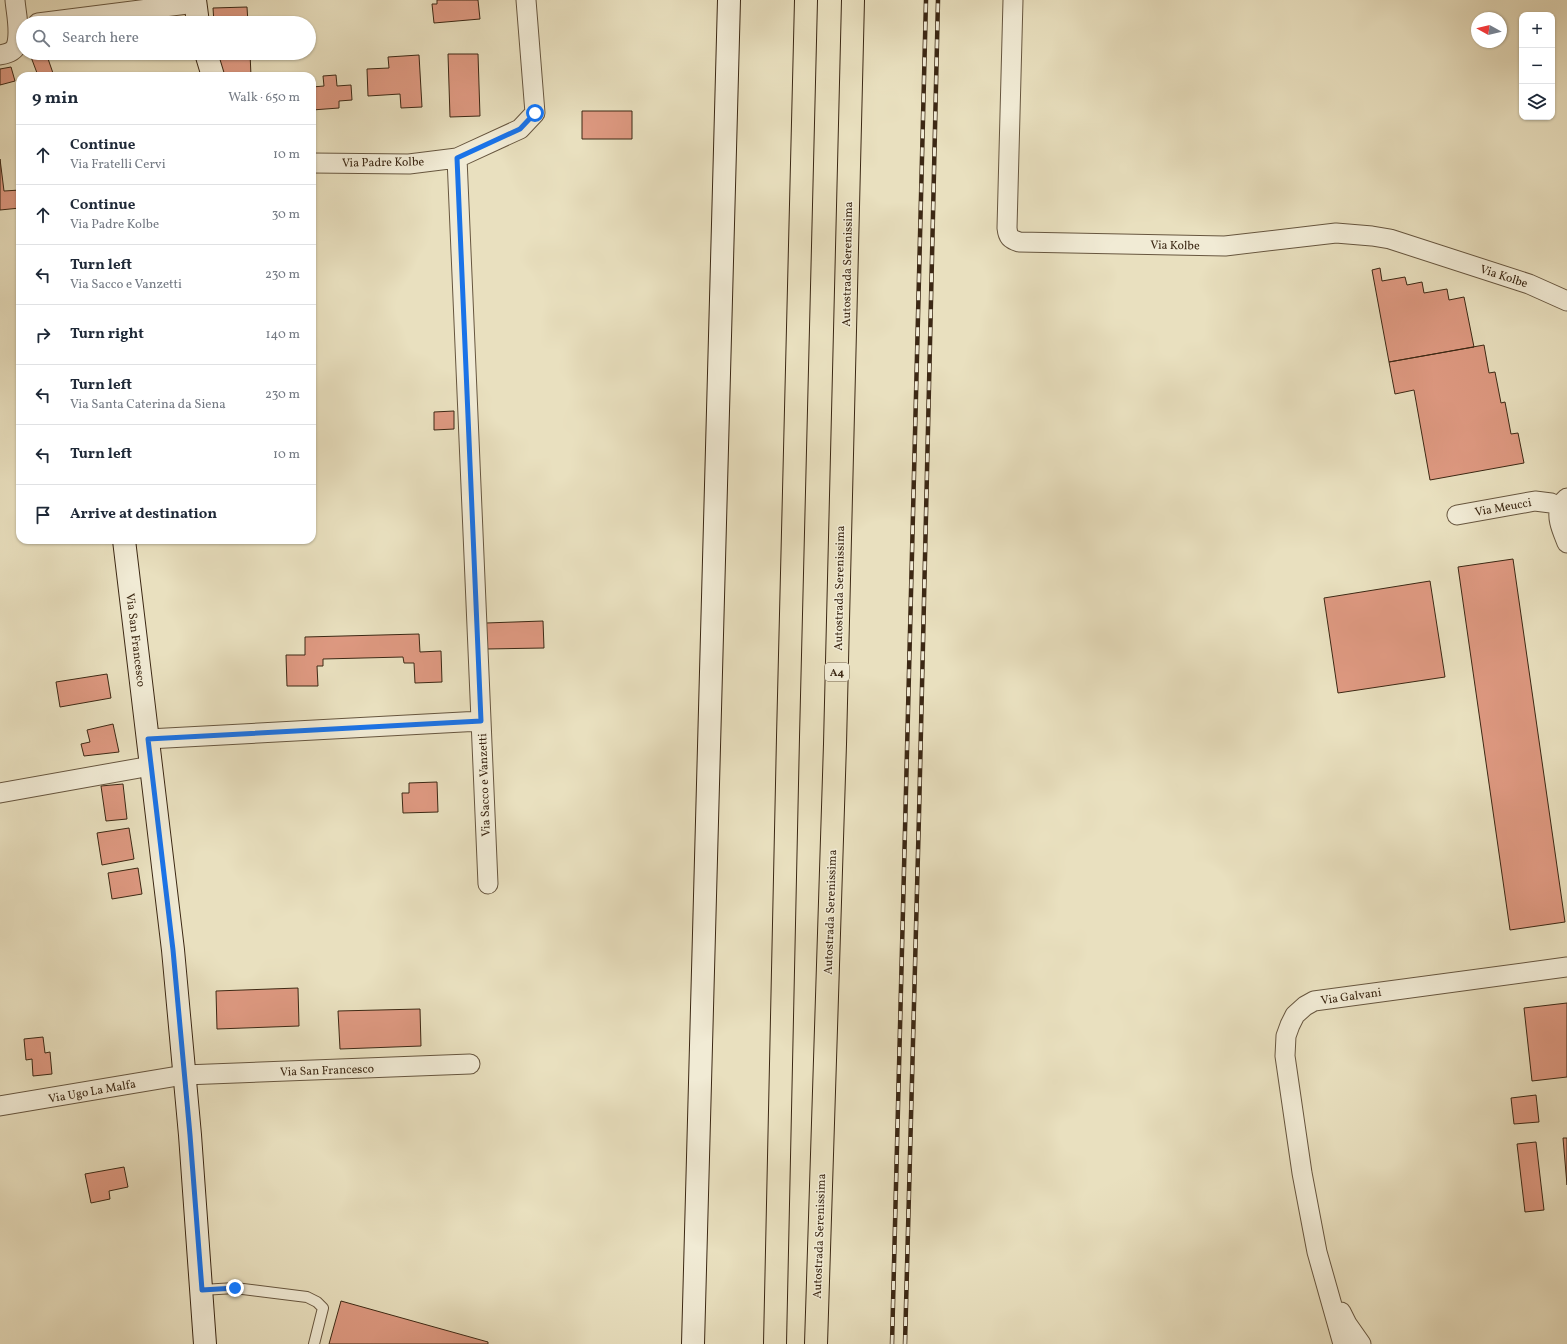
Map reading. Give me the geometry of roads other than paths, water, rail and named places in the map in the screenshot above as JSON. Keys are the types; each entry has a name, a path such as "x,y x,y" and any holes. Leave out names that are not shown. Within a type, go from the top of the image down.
{"highway":[{"path":"775,1344 806,0"},
{"name":"Autostrada Serenissima","path":"816,1344 835,744 853,0"}],"street":[{"path":"15,0 18,16"},
{"name":"Via Padre Kolbe","path":"316,163 409,164 457,158 520,129 535,113 526,0"},
{"path":"693,1344 730,0"},
{"name":"Via Kolbe","path":"1013,0 1007,228 1008,235 1011,239 1019,242 1225,246 1336,233 1372,236 1390,239 1529,284 1567,301"},
{"path":"112,16 196,8"},
{"path":"0,55 10,52 16,47"},
{"path":"208,60 212,72"},
{"name":"Via Sacco e Vanzetti","path":"457,158 488,884"},
{"name":"Via Meucci","path":"1457,515 1536,501 1551,503 1564,502"},
{"path":"1564,502 1558,512 1567,543"},
{"name":"Via San Francesco","path":"124,544 173,950 202,1290 205,1344"},
{"path":"148,739 481,721"},
{"path":"0,793 151,766"},
{"name":"Via Galvani","path":"1343,1344 1317,1252 1302,1173 1285,1056 1286,1036 1295,1014 1305,1006 1314,1002 1567,967"},
{"name":"Via San Francesco","path":"184,1075 470,1064"},
{"name":"Via Ugo La Malfa","path":"0,1106 184,1075"},
{"name":"Via Galvani","path":"1327,1286 1347,1324 1361,1344"}],"lane":[{"path":"202,1290 235,1288 308,1297 317,1302 323,1308 314,1344"}],"railway":[{"path":"892,1344 926,0"},
{"path":"905,1344 938,0"}]}
